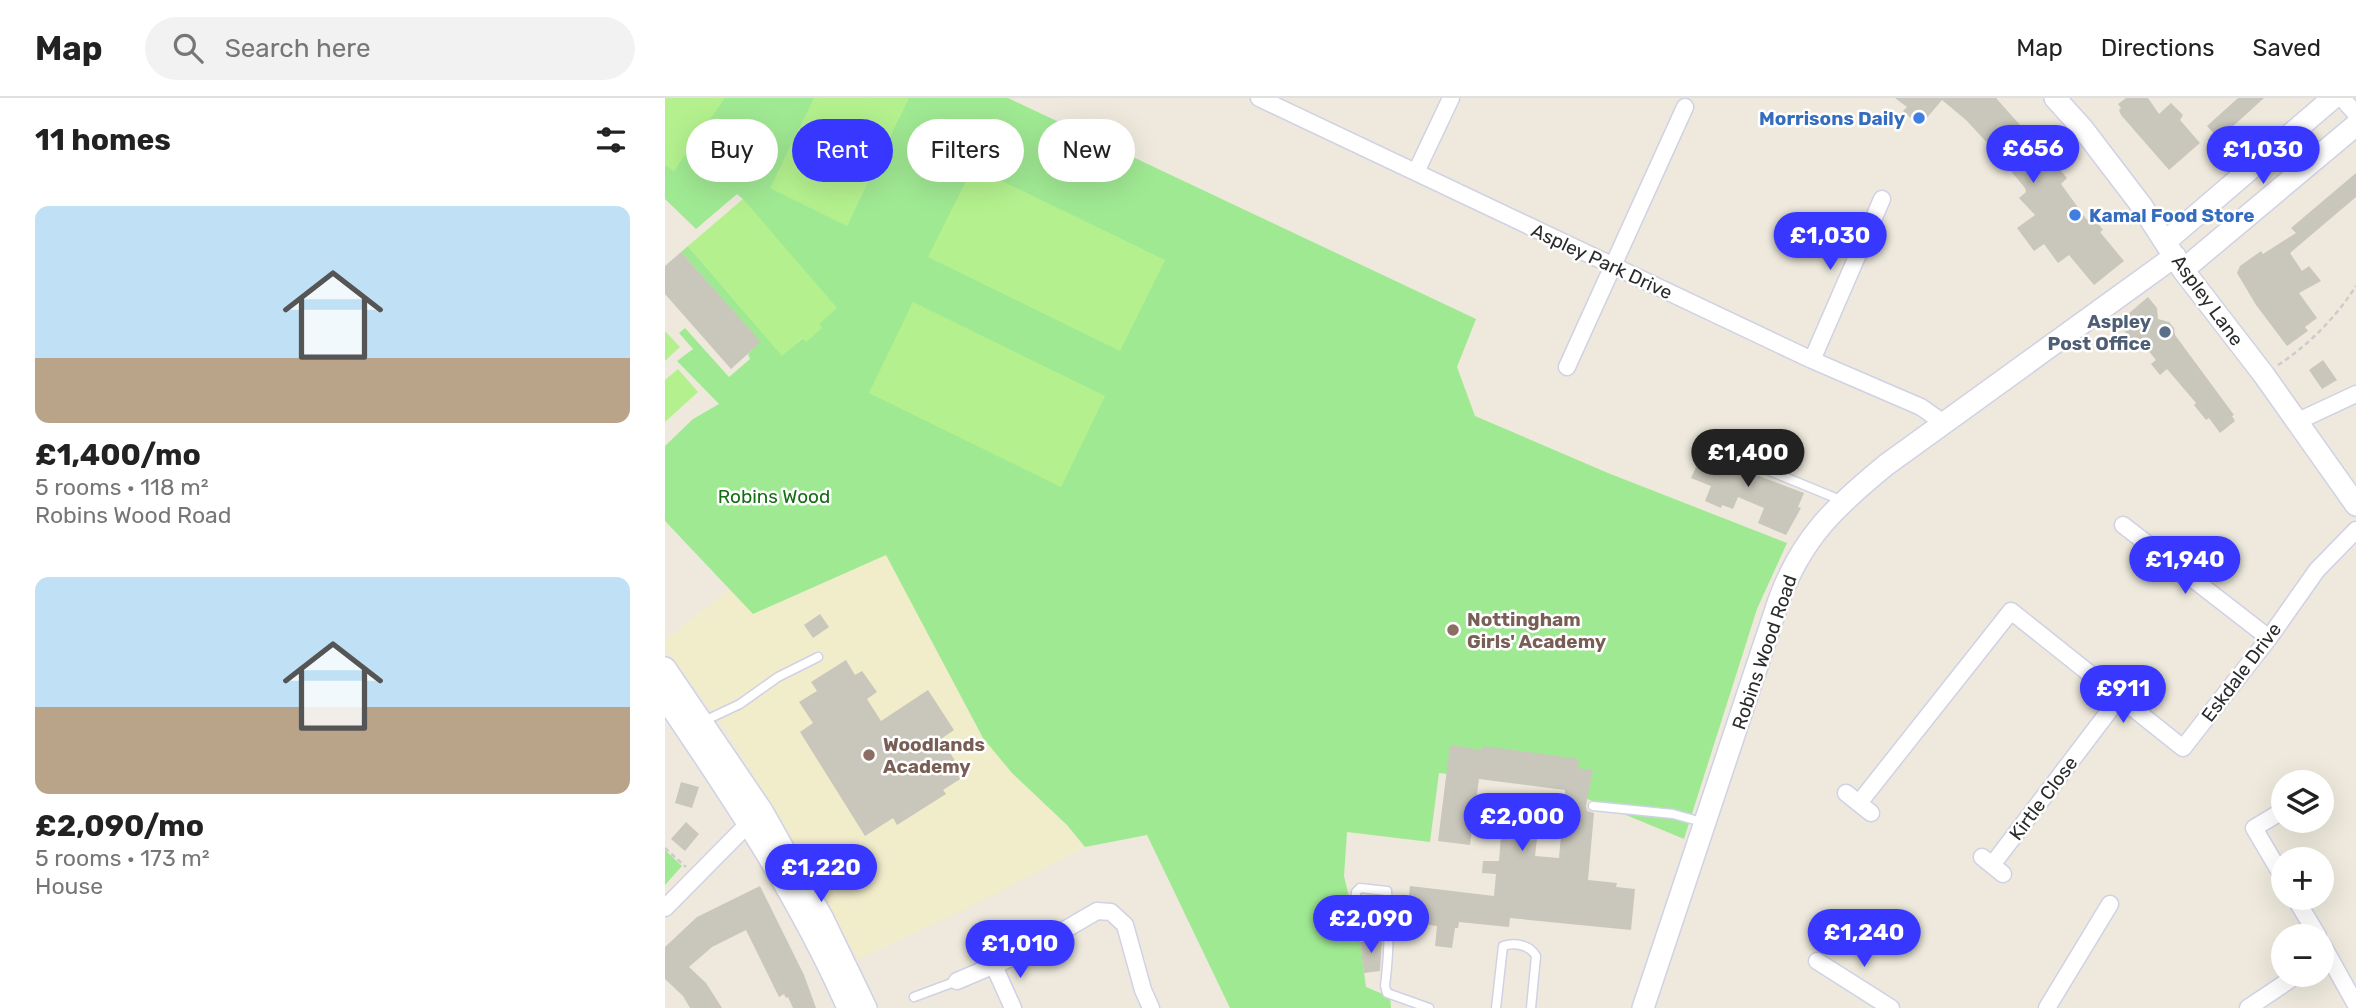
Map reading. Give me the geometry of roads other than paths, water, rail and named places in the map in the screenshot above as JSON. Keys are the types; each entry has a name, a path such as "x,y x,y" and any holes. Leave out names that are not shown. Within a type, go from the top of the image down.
{"street":[{"name":"Aspley Park Drive","path":"1259,98 1812,360 1921,407 1938,419 1941,427"},
{"path":"1416,172 1451,98"},
{"name":"Aspley Lane","path":"2055,98 2099,149 2356,505"},
{"path":"2174,256 2333,98"},
{"path":"2342,98 2356,114"},
{"path":"1567,367 1685,107"},
{"path":"2174,256 2356,125"},
{"path":"1812,360 1882,199"},
{"name":"Robins Wood Road","path":"1643,1008 1787,579 1821,524 1843,501 1886,465 2174,256"},
{"path":"2296,422 2356,394"},
{"path":"2123,525 2269,638"},
{"name":"Eskdale Drive","path":"1846,793 1865,808 2011,611 2183,748 2269,638 2317,570 2356,530"},
{"path":"665,668 702,722 756,817 823,919 866,1008"},
{"path":"665,698 756,817 848,1008"},
{"name":"Kirtle Close","path":"1992,865 2119,698"},
{"path":"665,908 756,817"},
{"path":"2271,818 2253,828 2271,858"},
{"path":"2047,1008 2110,904"},
{"path":"957,981 1030,950 1097,911 1111,912 1125,925 1143,990 1151,1008"},
{"path":"1817,961 1891,1008"},
{"path":"994,966 1013,1008"},
{"path":"2334,969 2356,1005"},
{"path":"2248,1008 2279,987"}],"lane":[{"path":"1765,469 1843,501"},
{"path":"702,722 740,704 778,677 818,657"},
{"path":"1594,806 1673,814 1705,823"},
{"path":"1389,912 1358,909 1355,905 1356,892 1360,888 1387,891 1389,912 1390,942 1385,986 1387,993 1429,1008"},
{"path":"1496,1008 1503,946 1510,944 1528,947 1536,957 1531,1008"},
{"path":"914,997 957,981"}],"place":[{"name":"Morrisons Daily","path":"1919,118"},
{"name":"Kamal Food Store","path":"2075,215"},
{"name":"Aspley Post Office","path":"2165,332"},
{"name":"Nottingham Girls' Academy","path":"1453,630"},
{"name":"Woodlands Academy","path":"869,755"}],"park label":[{"name":"Robins Wood","path":"774,496"}]}
